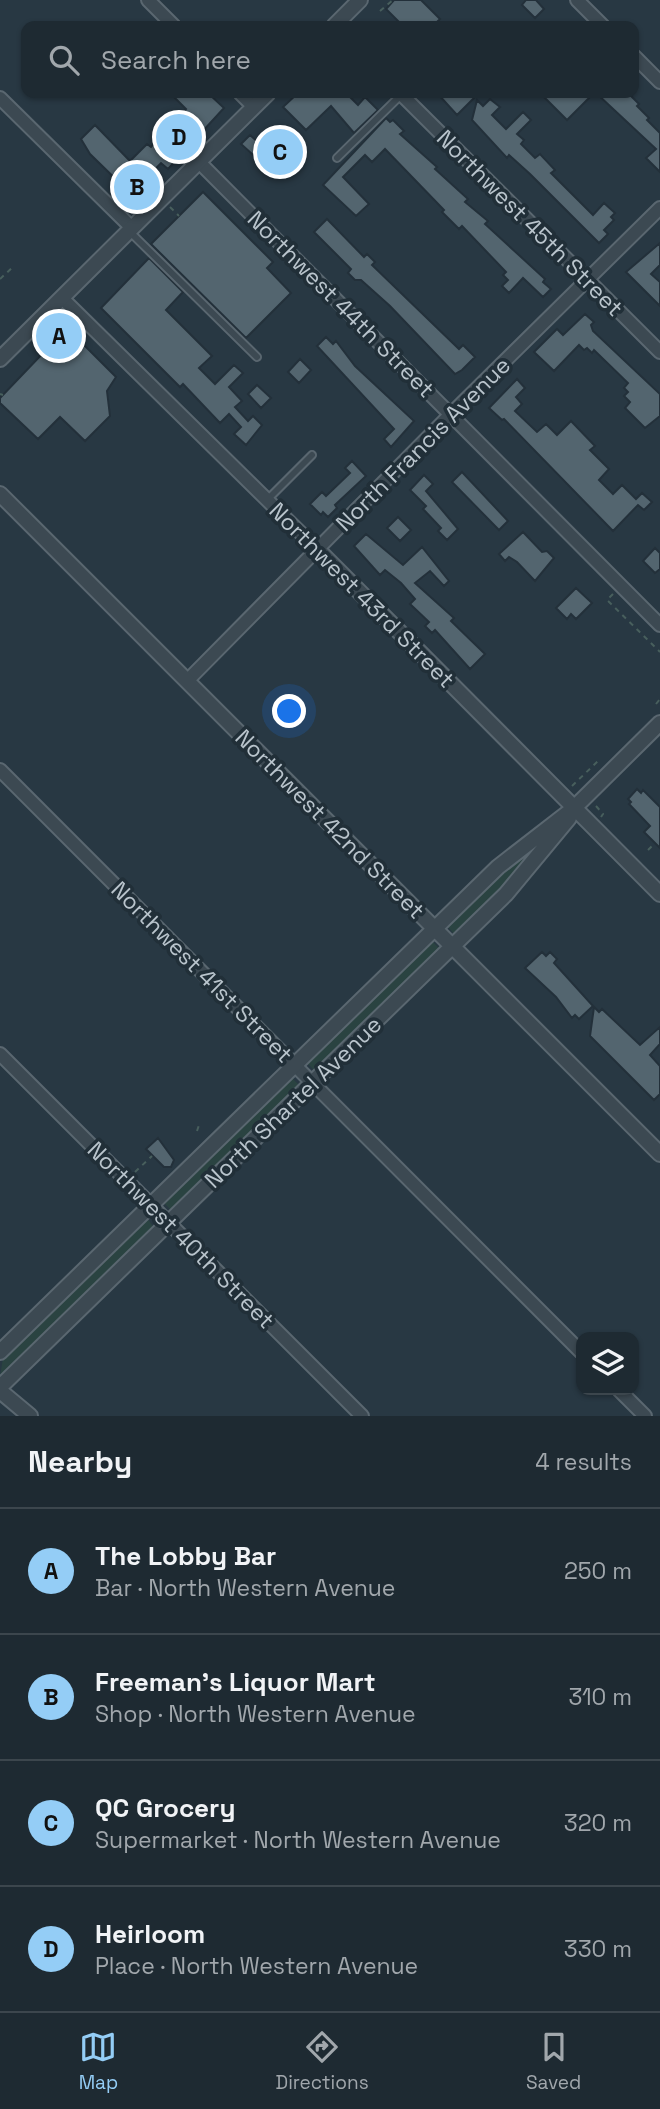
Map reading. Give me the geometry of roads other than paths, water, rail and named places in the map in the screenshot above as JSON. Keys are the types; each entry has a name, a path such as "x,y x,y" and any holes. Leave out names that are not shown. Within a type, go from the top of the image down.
{"street":[{"path":"148,0 169,21"},
{"path":"339,21 360,0"},
{"path":"577,0 598,21"},
{"path":"639,61 660,82"},
{"path":"0,98 131,230"},
{"path":"245,98 254,107"},
{"path":"0,359 263,98"},
{"name":"Northwest 45th Street","path":"406,98 660,352"},
{"name":"Northwest 44th Street","path":"199,162 660,625"},
{"name":"North Francis Avenue","path":"187,681 451,414 660,208"},
{"name":"Northwest 43rd Street","path":"62,298 318,550 660,894"},
{"name":"Northwest 42nd Street","path":"0,494 660,1154"},
{"name":"North Shartel Avenue","path":"0,1352 498,867 574,807 660,723"},
{"name":"Northwest 41st Street","path":"0,770 576,1347"},
{"name":"North Shartel Avenue","path":"0,1389 520,879 567,823 574,807"},
{"name":"Northwest 40th Street","path":"0,1054 362,1416"},
{"path":"0,1389 30,1416"},
{"path":"624,1395 645,1416"}],"lane":[{"path":"337,158 396,98"},
{"path":"131,230 257,357"},
{"path":"267,500 312,455"}],"place":[{"name":"Heirloom","path":"179,137"},
{"name":"QC Grocery","path":"280,152"},
{"name":"Freeman's Liquor Mart","path":"137,187"},
{"name":"The Lobby Bar","path":"59,336"}]}
